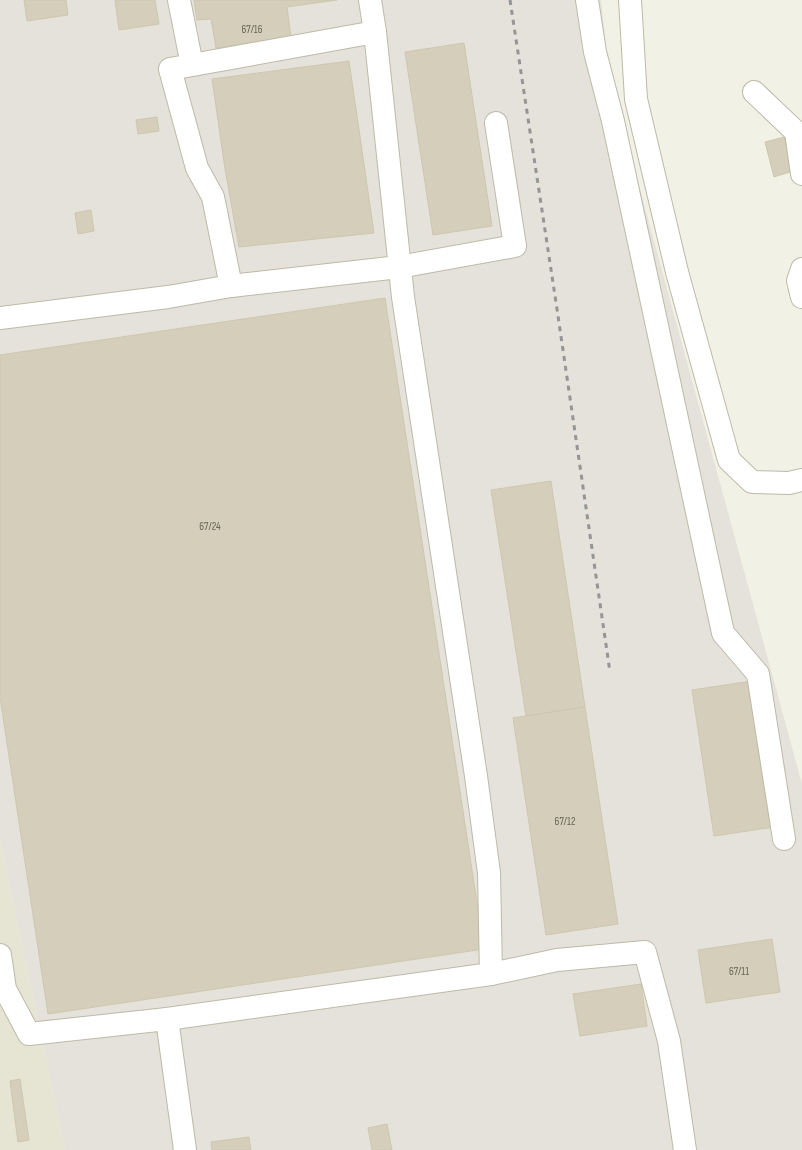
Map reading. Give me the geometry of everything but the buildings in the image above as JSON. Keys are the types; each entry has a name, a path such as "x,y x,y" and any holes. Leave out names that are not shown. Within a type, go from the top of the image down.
{"lane":[{"path":"179,0 192,65"},
{"path":"370,0 375,32 403,297 490,872 491,974"},
{"path":"587,0 595,52 612,121 723,633 758,674 784,839"},
{"path":"630,0 636,99 676,272 729,460 752,482 789,484 802,480"},
{"path":"231,286 213,197 197,168 170,69 375,32"},
{"path":"754,92 796,132 802,174"},
{"path":"0,318 168,297 231,286 399,267 515,246 496,123"},
{"path":"802,270 798,281 802,297"},
{"path":"0,955 5,989 29,1034 167,1019 491,974 557,960 645,952 669,1041 685,1150"},
{"path":"167,1019 184,1150"}],"shaded area":[{"path":"0,0 601,0 609,76 802,784 802,1150 65,1150 0,840"},
{"path":"0,840 65,1150 0,1150"}],"railway":[{"path":"510,0 610,672"}]}
